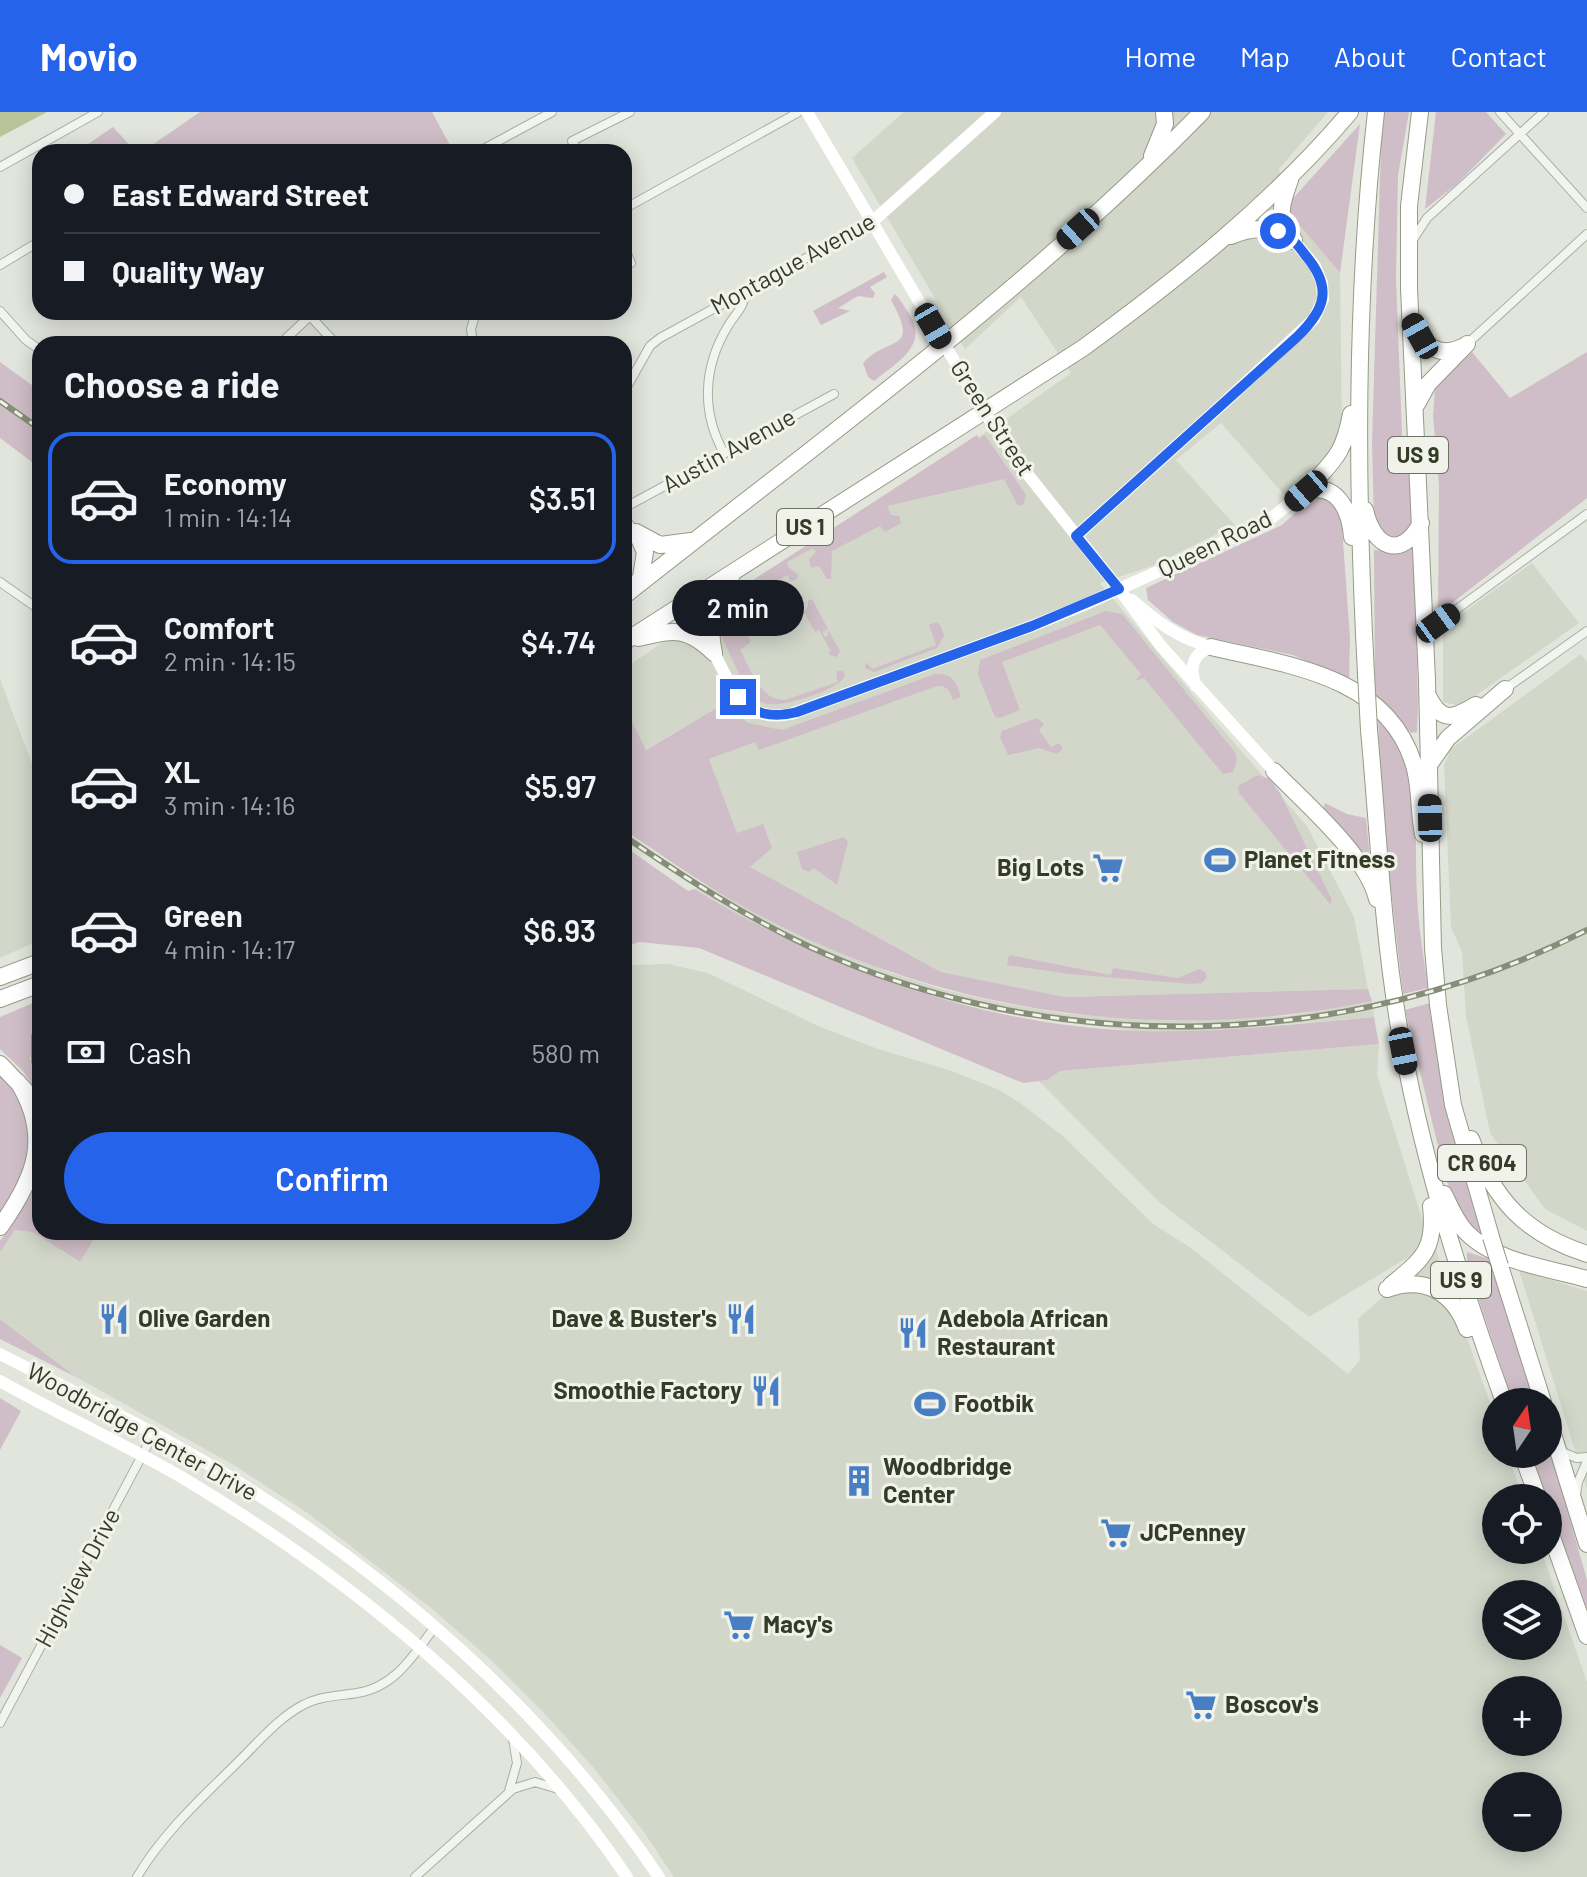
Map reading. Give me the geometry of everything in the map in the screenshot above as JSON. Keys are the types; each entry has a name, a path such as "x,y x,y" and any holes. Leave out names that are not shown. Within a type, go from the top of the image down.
{"highway":[{"path":"1148,165 1161,138 1164,112"},
{"name":"US 1","path":"632,583 697,539 944,344 1032,271 1202,112"},
{"name":"US 1","path":"632,637 1092,342 1219,242 1291,176 1350,112"},
{"name":"US 9","path":"1376,112 1366,221 1359,373 1359,482 1369,730 1387,939 1401,1040 1427,1160 1459,1273 1499,1388"},
{"name":"US 9","path":"1420,112 1411,184 1408,254 1428,696 1433,948 1453,1105 1539,1388"},
{"path":"1291,176 1280,212 1283,224 1294,241"},
{"path":"1219,242 1260,228 1278,231 1294,241"},
{"path":"1410,318 1422,340 1434,350 1449,352 1467,344"},
{"path":"1416,405 1428,384 1467,344"},
{"path":"1306,491 1344,446 1359,373"},
{"path":"1359,482 1368,524 1381,542 1394,545 1404,542 1421,523"},
{"path":"1306,491 1316,488 1329,491 1337,495 1345,507 1350,519 1362,597"},
{"path":"636,532 660,545 697,539"},
{"path":"632,583 645,552 636,532"},
{"path":"714,653 710,617 714,604 734,572"},
{"path":"632,640 681,631 697,638 714,653"},
{"path":"1211,647 1331,678 1363,695 1386,716 1405,743 1415,768 1419,815 1431,871"},
{"path":"1428,696 1441,714 1456,716 1505,689"},
{"path":"1429,765 1448,738 1505,689"},
{"path":"1274,771 1364,868 1376,893 1387,939"},
{"path":"0,977 32,965"},
{"path":"0,999 32,987"},
{"name":"CR 604","path":"1441,1025 1469,1133 1495,1188 1513,1212 1535,1230 1561,1245 1587,1254"},
{"path":"0,1064 32,1097"},
{"path":"18,1082 32,1112"},
{"path":"1427,1160 1433,1223 1431,1242 1418,1262 1387,1289 1402,1285 1424,1286 1452,1300 1461,1312 1476,1354 1496,1388"},
{"name":"CR 604","path":"1427,1160 1457,1220 1475,1240 1507,1256 1587,1279"},
{"path":"0,1227 27,1183 32,1166"},
{"path":"1562,1464 1587,1544"},
{"path":"1561,1564 1587,1636"}],"street":[{"path":"493,144 552,112"},
{"path":"574,144 572,141 630,112"},
{"path":"632,205 799,112"},
{"name":"Green Street","path":"807,112 985,413 1035,485 1119,589 1143,625 1274,771"},
{"name":"Montague Avenue","path":"632,377 655,341 872,222 995,112"},
{"path":"1500,112 1587,208"},
{"path":"1408,254 1427,218 1544,112"},
{"path":"40,144 95,113"},
{"path":"0,167 32,149"},
{"path":"1467,344 1587,234"},
{"path":"1076,536 1314,319 1323,299 1323,288 1319,275 1294,241"},
{"path":"0,265 32,246"},
{"path":"724,453 710,423 708,381 718,345 744,303 744,293"},
{"path":"0,311 32,344"},
{"path":"289,336 306,320"},
{"path":"314,320 329,336"},
{"name":"Austin Avenue","path":"632,504 834,394"},
{"name":"Queen Road","path":"714,653 734,691 748,707 765,715 784,715 1032,626 1119,589 1265,523 1306,491"},
{"path":"1425,626 1438,623 1587,514"},
{"path":"632,527 636,532"},
{"path":"0,582 32,604"},
{"name":"Green Street","path":"1119,589 1167,629 1185,639 1211,647"},
{"path":"1505,689 1587,631"},
{"path":"1197,688 1192,675 1193,662 1200,651 1211,647"},
{"name":"Woodbridge Center Drive","path":"0,1354 154,1433 229,1476 364,1571 480,1669 562,1752 659,1877"},
{"name":"Woodbridge Center Drive","path":"0,1381 143,1456 217,1499 287,1545 356,1597 418,1648 512,1736 565,1795 627,1877"},
{"name":"Highview Drive","path":"0,1723 154,1433"},
{"path":"1562,1450 1572,1457 1587,1459 1578,1482 1576,1508"},
{"path":"137,1877 186,1813 280,1721 311,1701 380,1687 399,1672 434,1628"},
{"path":"509,1792 517,1763 512,1736"},
{"path":"415,1877 509,1792 535,1782 553,1787 565,1795"}],"shaded area":[{"path":"0,112 47,112 0,137"},
{"path":"200,112 432,112 449,144 154,144"},
{"path":"904,112 1328,112 1279,169 1291,215 1340,273 1342,438 1330,455 1286,497 1221,423 1176,460 1235,525 1152,566 1100,583 1307,826 1354,917 1368,989 1065,997 941,972 749,867 709,759 743,746 723,704 645,750 632,723 632,663 736,591 1002,422 1071,373 1021,297 965,349 852,158"},
{"path":"1382,112 1409,112 1398,175 1396,278 1403,460 1411,467 1412,526 1397,537 1382,534 1374,520 1372,443"},
{"path":"1436,112 1486,112 1506,134 1457,184 1425,209"},
{"path":"1360,124 1340,273 1291,215 1288,204"},
{"path":"113,127 129,144 88,144"},
{"path":"884,272 887,277 870,287 875,293 873,298 858,296 838,308 850,311 821,325 813,311"},
{"path":"895,294 910,315 915,336 900,361 874,381 868,377 863,363 902,336 903,329 891,300"},
{"path":"1472,352 1510,398 1587,352 1587,498 1438,614 1439,485 1433,416 1435,387"},
{"path":"0,362 32,385 32,462 0,438"},
{"path":"977,435 979,439 985,435 1026,495 1024,504 1018,506 1004,479 887,506 891,515 899,516 901,523 885,532 880,526 832,551 831,579 827,579 819,566 811,568 809,559 816,552 813,548 787,562 789,568 799,575 796,580 791,581 787,575 732,605 751,642 740,650 752,674 769,695 785,700 838,682 838,671 843,671 845,676 833,687 786,703 768,704 751,696 738,681 740,675 714,625 727,597"},
{"path":"1326,497 1341,513 1350,639 1349,680 1293,655 1197,635 1173,622 1148,600 1146,588 1282,525 1310,499"},
{"path":"1414,546 1418,706 1417,732 1411,733 1375,697 1374,550 1394,551"},
{"path":"1532,563 1579,623 1461,706 1443,702 1443,627"},
{"path":"812,599 828,629 823,632 824,636 827,637 829,631 840,651 837,657 828,653 831,651 819,630 815,632 804,612"},
{"path":"1106,611 1122,614 1235,752 1237,760 1233,772 1223,774 1144,678 1135,681 1141,674 1100,625 1002,662 1020,710 995,717 978,675 980,660"},
{"path":"937,622 944,636 937,648 874,672 865,668 866,662 872,669 936,645 929,625"},
{"path":"1581,654 1587,662 1587,1231 1545,1209 1490,1133 1466,1016 1462,952 1451,927 1444,765 1451,749"},
{"path":"935,674 946,675 958,687 961,697 953,700 946,688 937,686 759,750 755,742 709,759 737,833 763,824 772,848 750,867 941,972 1065,997 1368,989 1372,1001 1291,1014 1209,1020 1128,1019 1048,1010 969,995 891,972 815,942 742,906 632,835 632,723 646,750 728,701 748,723 782,730"},
{"path":"0,679 32,764 32,944 0,958"},
{"path":"1037,718 1044,724 1039,730 1051,747 1059,743 1063,749 1057,754 1039,748 1008,755 1000,737 1002,731"},
{"path":"1378,719 1403,759 1413,802 1418,907 1428,988 1403,994 1383,822"},
{"path":"1258,775 1270,779 1280,793 1332,900 1330,904 1239,793 1238,786"},
{"path":"1325,803 1347,814 1366,818 1371,870 1323,810"},
{"path":"844,837 848,842 837,885 814,868 809,872 802,869 797,852"},
{"path":"632,852 688,891 694,889 798,944 852,968 964,1005 1080,1027 1139,1031 1228,1029 1374,1017 1379,1044 1060,1071 1047,1080 1023,1083 699,948 639,942 632,944"},
{"path":"705,884 742,906 888,972 945,990 1002,1003 1066,1014 1180,1021 1287,1016 1372,1001 1374,1017 1193,1032 1135,1031 1020,1016 964,1004 860,972 779,937 694,889"},
{"path":"1009,955 1111,975 1113,968 1178,978 1199,969 1207,977 1202,983 1191,984 1069,974 1007,965"},
{"name":"Woodbridge Center","path":"668,964 708,973 818,1026 878,1049 952,1071 999,1090 1019,1102 1064,1137 1153,1224 1191,1248 1348,1374 1360,1360 1358,1319 1436,1250 1485,1388 1482,1388 1482,1468 1513,1468 1518,1484 1482,1484 1482,1564 1546,1564 1551,1580 1482,1580 1482,1660 1562,1660 1562,1610 1587,1682 1587,1877 674,1877 644,1832 593,1767 492,1661 431,1608 309,1514 232,1464 76,1377 0,1319 0,1252 15,1230 32,1232 32,1240 45,1240 79,1262 93,1240 632,1240 632,965"},
{"path":"32,1003 32,1084 0,1049 0,1017"},
{"path":"1430,1003 1452,1121 1485,1237 1480,1236 1457,1212 1405,1010"},
{"path":"1379,1044 1377,1075 1430,1244 1309,1317 1159,1202 1039,1081 1047,1080 1060,1071"},
{"path":"0,1072 19,1092 32,1128 26,1174 0,1216"},
{"path":"32,1187 32,1232 15,1230 0,1252 0,1241 19,1214"},
{"path":"45,1240 93,1240 80,1262"},
{"path":"1467,1252 1492,1260 1532,1388 1508,1388"},
{"path":"1519,1270 1587,1291 1587,1489 1562,1409 1562,1388 1556,1388"},
{"path":"0,1319 76,1377 0,1339"},
{"path":"0,1398 21,1411 0,1450"},
{"path":"1536,1468 1555,1468 1560,1484 1542,1484"},
{"path":"1562,1492 1587,1580 1587,1609 1562,1540"},
{"path":"0,1645 22,1658 0,1698"}],"railway":[{"path":"0,401 32,423"},
{"path":"632,841 715,895 810,947 903,983 1000,1009 1100,1023 1200,1026 1301,1019 1399,1000 1495,970 1587,930"}],"place":[{"name":"Planet Fitness","path":"1220,860"},
{"name":"Big Lots","path":"1108,868"},
{"name":"Olive Garden","path":"114,1319"},
{"name":"Dave & Buster's","path":"741,1319"},
{"name":"Adebola African Restaurant","path":"913,1333"},
{"name":"Smoothie Factory","path":"766,1391"},
{"name":"Footbik","path":"930,1404"},
{"name":"Woodbridge Center","path":"859,1481"},
{"name":"JCPenney","path":"1116,1533"},
{"name":"Macy's","path":"739,1625"},
{"name":"Boscov's","path":"1201,1705"}],"route":[{"path":"738,697 748,707 765,715 797,712 1032,626 1119,589 1076,536 1297,337 1314,319 1321,306 1323,288 1315,266 1294,241 1278,231"}]}
